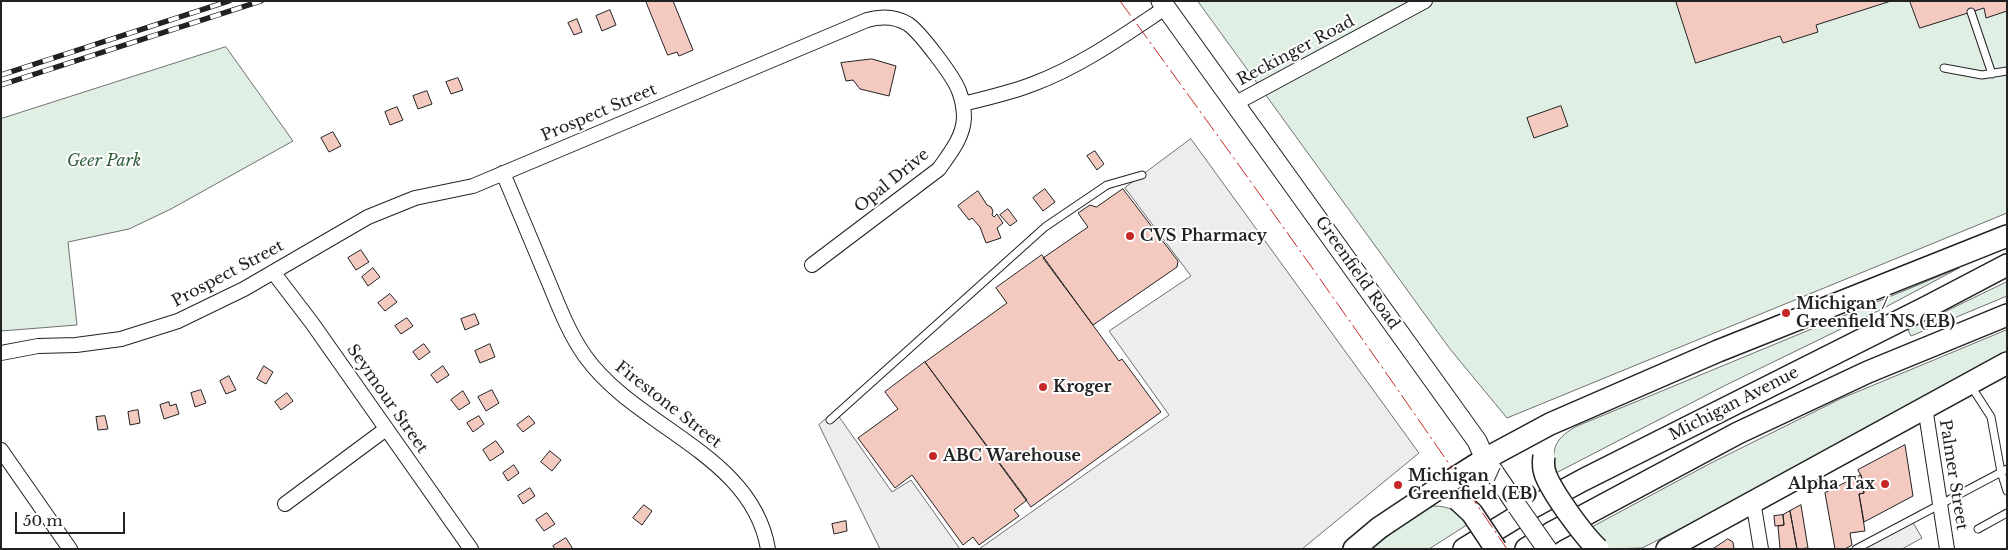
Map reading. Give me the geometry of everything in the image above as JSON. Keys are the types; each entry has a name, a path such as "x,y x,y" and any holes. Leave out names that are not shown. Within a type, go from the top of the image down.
{"main road":[{"name":"Greenfield Road","path":"1163,5 1236,103 1477,441 1485,459 1547,549"},
{"path":"1354,549 1392,518 1485,459 1563,418 1718,351 2007,236"},
{"name":"Michigan Avenue","path":"1464,549 1533,507 1583,480 1918,312 2007,265"},
{"name":"Michigan Avenue","path":"1526,549 1553,532 1738,433 1868,372 2007,315"},
{"path":"1667,549 2007,363"},
{"path":"1563,418 1544,456 1544,470 1550,484 1587,538 1598,549"},
{"path":"1436,490 1458,500 1472,513 1496,549"}],"street":[{"name":"Reckinger Road","path":"1236,103 1425,1"},
{"path":"963,104 1008,93 1051,76 1100,51 1163,5"},
{"name":"Prospect Street","path":"1,353 38,346 99,342 148,331 202,311 368,217 415,198 473,186 878,16 899,19 915,29 954,80 963,104"},
{"name":"Opal Drive","path":"812,265 939,169 953,149 962,131 963,104"},
{"name":"Firestone Street","path":"503,173 567,324 585,356 623,396 714,463 738,485 760,520 768,549"},
{"name":"Seymour Street","path":"273,272 312,323 471,549"},
{"name":"Palmer Street","path":"1925,408 1947,549"},
{"path":"285,504 386,429"},
{"path":"1,450 70,549"},
{"path":"1753,501 1761,549"}],"lane":[{"path":"1972,12 1992,74"},
{"path":"1944,68 1982,76 2007,71"},
{"path":"830,420 1045,227 1107,185 1142,175"},
{"path":"1970,383 1991,417 2004,470 2007,491"},
{"path":"1856,549 2004,470"},
{"path":"1978,529 2007,513"}],"green space":[{"path":"1198,1 2007,1 2007,213 1507,418 1450,349"},
{"name":"Geer Park","path":"226,47 293,141 171,209 129,229 68,242 77,325 1,331 1,119"},
{"path":"1959,268 1882,309 1726,385 1554,474 1554,452 1558,441 1575,427"},
{"path":"2007,282 2007,296 1911,336 1908,330"},
{"path":"2007,330 2007,353 1642,548 1609,549 1588,529 1711,463 1840,399"},
{"path":"1434,506 1454,510 1470,523 1429,549 1371,549 1414,516"}],"shaded area":[{"path":"1191,139 1419,453 1302,549 979,549 1169,415 1109,331 1191,276 1125,188"},
{"path":"835,411 892,492 911,480 960,549 880,549 819,425"},
{"path":"1911,519 1922,538 1902,549 1856,549"}],"building":[{"path":"646,1 673,1 693,50 679,56 677,52 668,55"},
{"path":"1676,1 1891,1 1816,25 1818,32 1783,43 1780,36 1696,63"},
{"path":"1910,1 2007,1 2007,11 1986,18 1984,8 1920,28"},
{"path":"610,10 616,25 602,31 596,16"},
{"path":"577,19 582,32 574,35 568,23"},
{"path":"872,59 896,66 889,96 860,89 853,80 846,81 841,63"},
{"path":"458,78 463,90 451,94 446,82"},
{"path":"427,91 432,104 418,109 413,96"},
{"path":"1561,106 1568,126 1534,138 1527,118"},
{"path":"397,107 403,120 390,125 385,112"},
{"path":"333,132 341,146 329,152 321,138"},
{"path":"1095,151 1104,164 1097,170 1087,156"},
{"path":"1045,189 1055,202 1043,211 1033,198"},
{"name":"CVS Pharmacy","path":"1123,189 1178,261 1177,267 1093,325 1043,258 1088,227 1078,213 1090,205 1096,207"},
{"path":"978,191 987,205 991,207 992,215 994,217 997,214 1003,223 997,228 1001,238 986,243 980,227 972,218 969,220 958,206"},
{"path":"1008,209 1017,221 1010,226 1000,215"},
{"path":"361,250 369,262 356,270 348,258"},
{"name":"Kroger","path":"1042,255 1119,361 1122,359 1161,412 1031,507 925,362 1007,303 996,288"},
{"path":"373,268 380,277 368,286 362,277"},
{"path":"390,294 397,302 385,311 378,303"},
{"path":"475,314 479,324 465,330 461,319"},
{"path":"407,318 413,326 401,334 395,326"},
{"path":"424,344 430,352 419,360 413,352"},
{"path":"490,344 495,357 480,363 475,351"},
{"name":"ABC Warehouse","path":"925,362 1027,500 1014,510 1019,516 979,545 973,537 963,545 912,475 895,488 858,438 898,409 885,392"},
{"path":"264,366 273,372 266,384 257,379"},
{"path":"443,366 449,375 437,383 431,375"},
{"path":"229,376 236,390 226,394 220,381"},
{"path":"201,390 206,403 195,407 191,393"},
{"path":"492,390 499,403 486,411 478,397"},
{"path":"463,391 470,403 459,410 451,400"},
{"path":"287,393 293,401 281,410 275,402"},
{"path":"169,402 170,406 176,404 179,414 164,419 160,405"},
{"path":"138,410 140,423 130,425 128,412"},
{"path":"105,416 108,429 98,430 96,417"},
{"path":"479,416 484,424 473,432 467,423"},
{"path":"529,416 535,423 523,432 517,425"},
{"path":"496,441 504,452 490,461 483,450"},
{"path":"1905,445 1913,496 1864,522 1859,494 1864,493 1862,478 1858,470"},
{"path":"550,451 561,460 552,471 541,462"},
{"path":"514,465 519,473 508,481 503,473"},
{"path":"1861,475 1864,493 1859,494 1865,531 1850,533 1852,545 1845,549 1835,549 1825,493"},
{"path":"530,488 535,496 523,504 518,496"},
{"path":"644,505 652,511 642,525 633,518"},
{"path":"1801,505 1808,548 1797,549 1790,511"},
{"path":"1790,511 1797,549 1780,549 1778,526 1784,525 1783,515"},
{"path":"547,513 555,524 544,531 536,520"},
{"path":"1783,515 1784,525 1775,526 1774,516"},
{"path":"846,521 847,531 834,534 832,524"},
{"path":"566,538 573,549 555,549 553,546"},
{"path":"1728,539 1733,542 1734,549 1713,549"}],"railway":[{"path":"1,75 229,1"},
{"path":"1,85 261,1"}],"power":[{"path":"1120,1 1316,274 1507,549"}],"place":[{"name":"CVS Pharmacy","path":"1130,236"},
{"name":"Michigan / Greenfield NS (EB)","path":"1786,313"},
{"name":"Kroger","path":"1043,387"},
{"name":"ABC Warehouse","path":"933,456"},
{"name":"Alpha Tax","path":"1885,484"},
{"name":"Michigan / Greenfield (EB)","path":"1398,485"}]}
